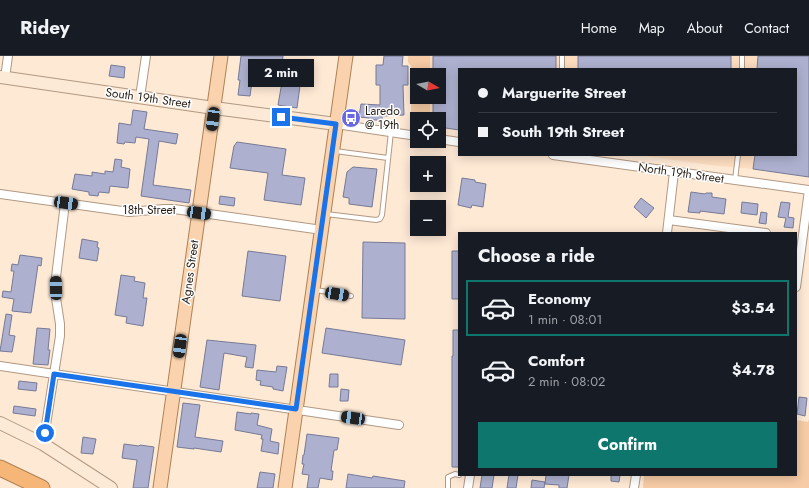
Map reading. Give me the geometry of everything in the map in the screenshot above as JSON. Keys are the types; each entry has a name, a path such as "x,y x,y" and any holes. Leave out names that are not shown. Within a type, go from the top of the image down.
{"highway":[{"path":"0,468 42,488"}],"main road":[{"name":"Agnes Street","path":"160,488 221,56"},
{"path":"285,488 346,56"}],"street":[{"path":"2,77 8,56"},
{"path":"140,97 146,56"},
{"name":"South 19th Street","path":"2,77 410,135"},
{"path":"446,140 458,142"},
{"name":"North 19th Street","path":"565,156 809,190"},
{"path":"667,232 674,172"},
{"path":"797,270 799,237 809,190"},
{"name":"18th Street","path":"0,194 129,212 164,209 322,230"},
{"path":"43,444 60,336 60,324 56,298 56,277 66,203"},
{"path":"669,220 759,232"},
{"path":"0,366 399,425"},
{"path":"0,423 43,444 111,488"},
{"path":"468,488 470,476"},
{"path":"634,488 636,476"}],"lane":[{"path":"562,56 562,68"},
{"path":"742,56 742,68"},
{"path":"324,214 376,220 380,219 382,215 391,132"},
{"path":"333,150 388,158"},
{"path":"735,180 738,156"},
{"path":"313,290 351,296"},
{"path":"448,488 448,477 455,474 458,475"}],"shaded area":[{"path":"408,56 430,56 430,68 411,68 408,62"},
{"path":"430,56 809,56 809,177 645,156 797,156 797,68 458,68 458,130 446,128 446,112 430,112 430,104 446,104 446,68 430,68"},
{"path":"411,104 430,104 430,112 411,112"},
{"path":"809,419 809,488 643,488 644,476 797,476 797,420 808,422"}],"building":[{"path":"241,56 283,56 282,65 254,61 252,76 258,77 257,83 252,82 250,96 238,95"},
{"path":"384,56 403,56 402,66 408,66 408,85 403,85 404,115 382,116 382,120 369,120 369,118 359,117 361,104 380,105 380,85 376,85 376,65 383,65"},
{"path":"433,56 556,56 556,68 458,68 458,130 446,128 446,112 433,112 433,104 446,104 446,68 433,68"},
{"path":"578,56 731,56 731,68 578,68"},
{"path":"758,56 809,56 809,177 753,169 755,156 797,156 797,68 757,68"},
{"path":"111,65 125,67 124,78 109,76"},
{"path":"294,77 301,78 297,108 278,105 282,82 294,83"},
{"path":"133,110 147,112 144,129 178,134 176,144 159,141 153,185 191,190 189,203 141,196 149,139 136,137 135,143 117,143 119,123 131,125"},
{"path":"237,142 286,149 282,175 305,178 301,205 264,200 268,173 230,168 234,146"},
{"path":"115,159 122,160 121,167 130,169 128,188 110,186 109,193 99,192 98,196 89,195 89,192 72,189 75,174 92,176 92,172 105,174 105,171 113,172"},
{"path":"353,167 377,169 372,207 349,204 349,198 343,197 347,172"},
{"path":"462,178 475,180 475,182 486,184 483,207 472,205 471,208 458,205"},
{"path":"691,192 705,194 712,193 712,197 726,199 724,214 700,211 700,213 688,212"},
{"path":"220,196 235,198 234,206 219,204"},
{"path":"641,198 654,208 646,218 634,207"},
{"path":"742,202 758,204 757,215 741,213"},
{"path":"781,202 790,203 788,217 794,218 793,228 784,227 786,218 778,217"},
{"path":"761,212 767,213 766,224 759,223"},
{"path":"82,239 98,242 97,247 99,248 97,261 79,258"},
{"path":"363,242 405,243 405,319 362,318"},
{"path":"248,251 286,256 280,301 242,296"},
{"path":"452,251 458,251 458,299 452,299"},
{"path":"20,255 42,258 41,266 38,265 31,313 12,311 14,299 2,297 3,291 11,292 14,271 11,271 12,264 18,265"},
{"path":"121,275 135,277 134,281 145,283 143,298 147,298 143,326 126,323 127,317 115,315"},
{"path":"6,314 12,315 9,335 15,336 12,352 0,351"},
{"path":"37,328 50,329 48,365 33,364"},
{"path":"326,328 405,340 401,365 322,353"},
{"path":"453,330 458,330 458,467 452,467"},
{"path":"207,340 256,345 253,368 245,367 247,357 224,353 219,390 200,387"},
{"path":"277,366 287,367 283,391 273,389 273,387 260,385 261,381 256,380 257,370 276,372"},
{"path":"330,374 338,374 338,387 329,387"},
{"path":"19,381 37,383 36,391 18,389"},
{"path":"341,389 349,390 348,401 340,401"},
{"path":"799,397 807,398 805,416 797,414"},
{"path":"183,403 200,405 195,437 223,441 221,452 177,447"},
{"path":"14,406 36,409 35,416 13,413"},
{"path":"237,412 259,414 257,425 272,429 270,441 279,443 278,454 261,451 263,439 261,439 262,435 235,430"},
{"path":"307,434 339,438 337,450 334,450 331,471 333,471 332,480 320,478 318,488 307,488 309,475 302,474 304,464 302,464 303,455"},
{"path":"83,437 96,439 93,454 81,453"},
{"path":"124,444 154,447 148,488 133,488 137,460 122,458"},
{"path":"260,472 275,474 273,488 257,488"},
{"path":"348,474 405,481 404,488 346,488"},
{"path":"482,476 494,476 492,488 480,488"},
{"path":"509,476 518,476 516,488 507,488"},
{"path":"546,476 569,476 567,488 559,488 559,485 545,484"},
{"path":"611,476 620,476 619,482 611,481"},
{"path":"532,480 545,482 544,488 531,488"}],"place":[{"name":"Laredo @ 19th","path":"351,118"}],"route":[{"path":"45,433 54,374 296,409 336,124 281,117"}]}
